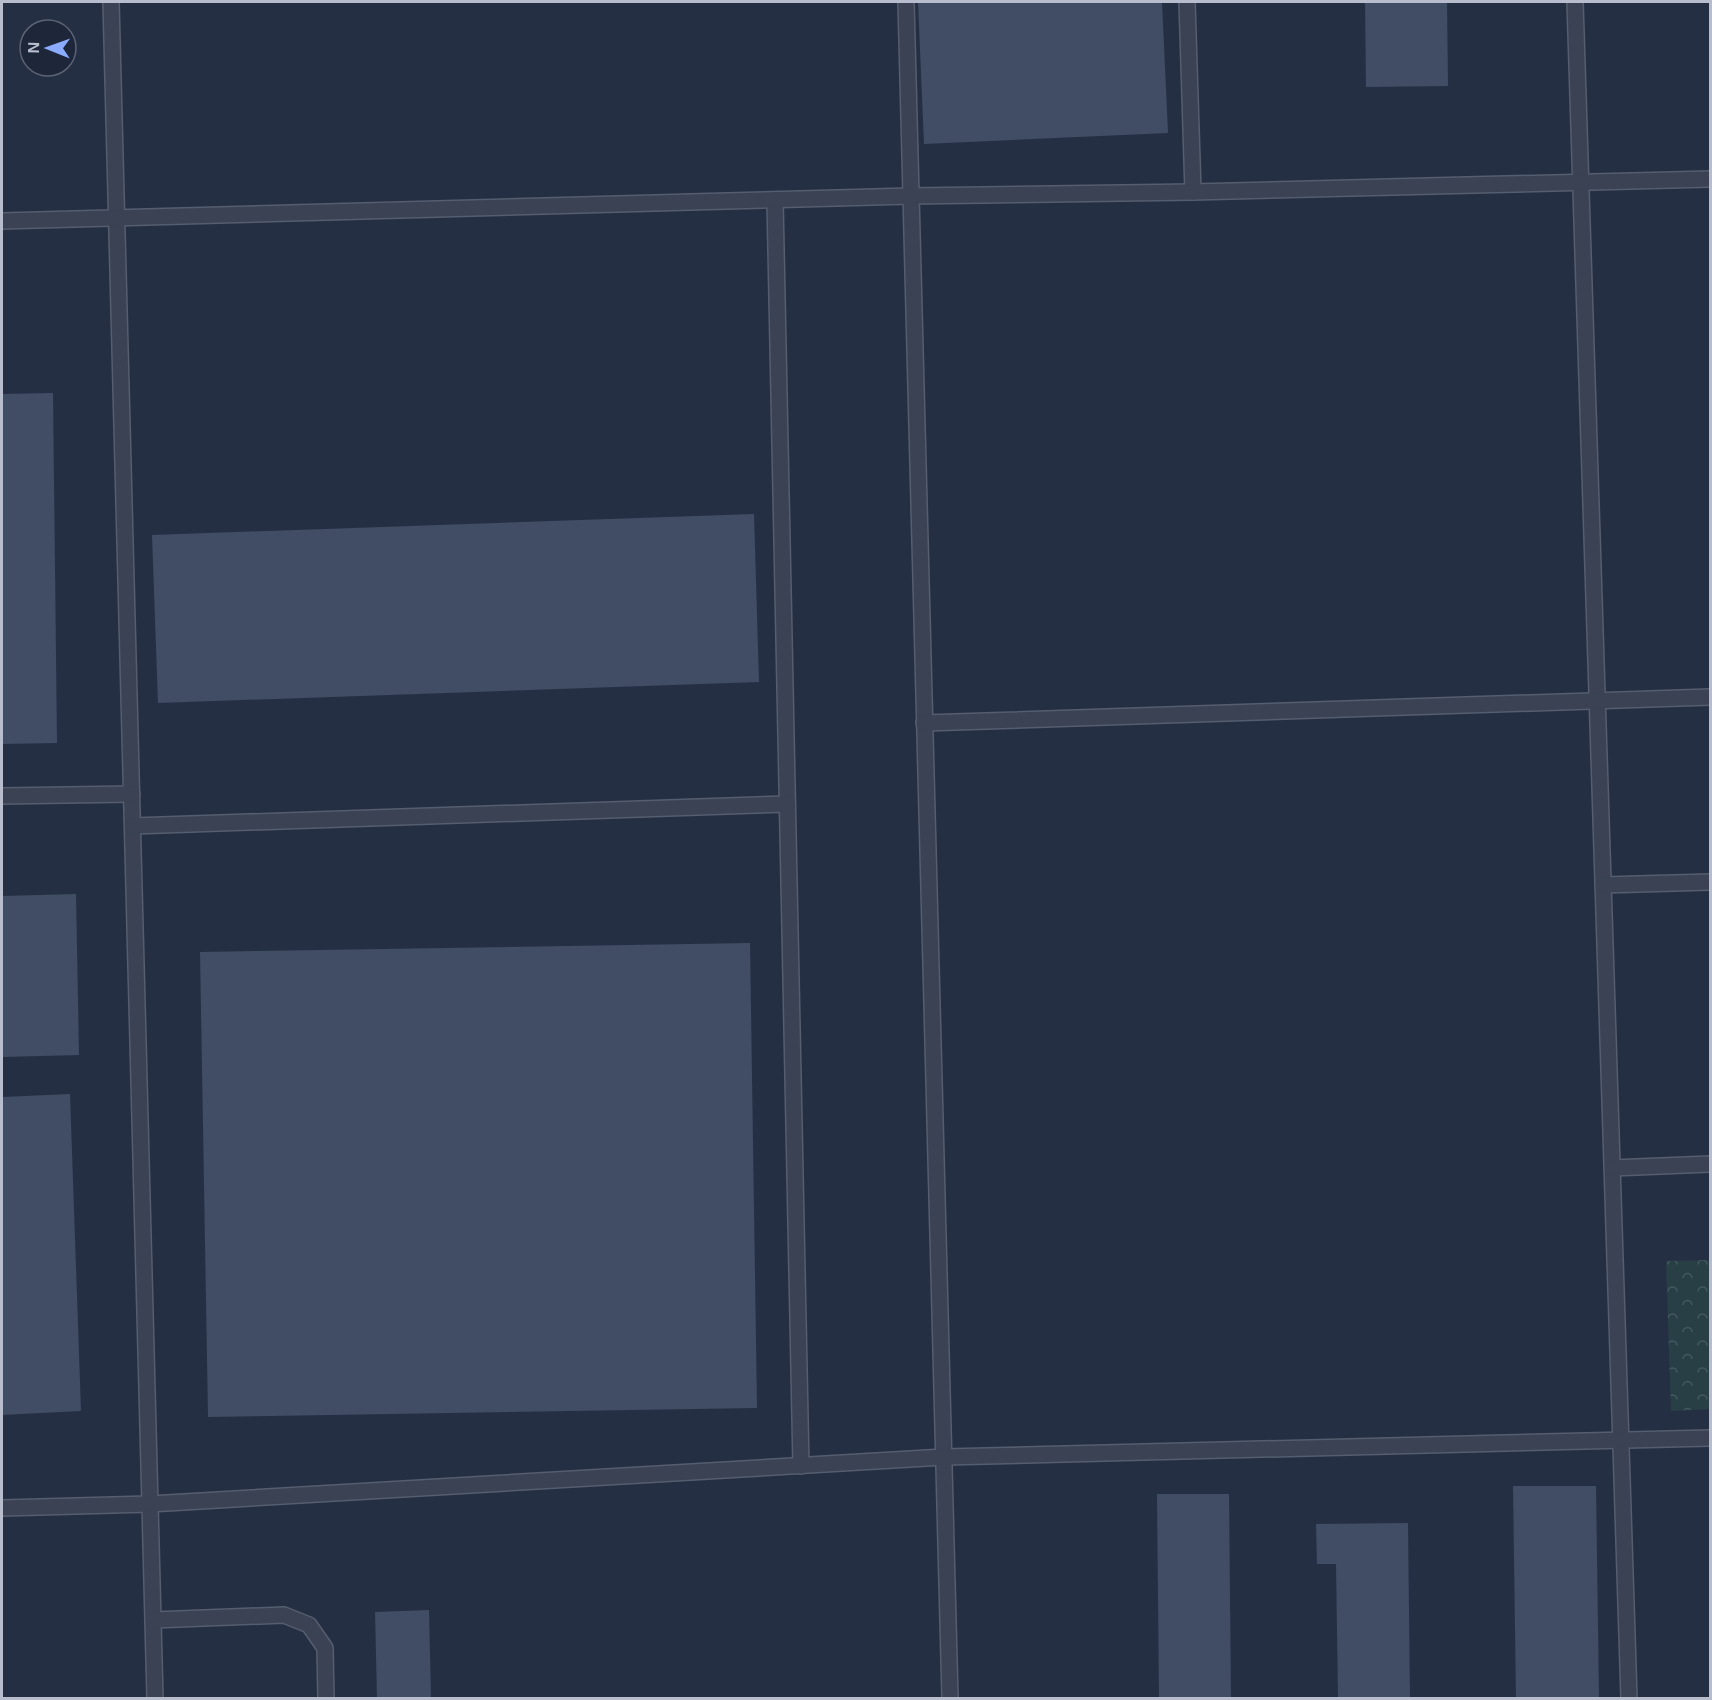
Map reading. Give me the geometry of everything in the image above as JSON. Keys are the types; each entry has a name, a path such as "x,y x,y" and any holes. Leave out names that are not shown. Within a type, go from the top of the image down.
{"lane":[{"path":"111,2 155,1698"},
{"path":"906,2 950,1698"},
{"path":"1187,2 1193,192"},
{"path":"1575,2 1629,1698"},
{"path":"2,221 911,196 1193,192 1710,179"},
{"path":"776,200 801,1466"},
{"path":"924,723 1710,697"},
{"path":"2,796 132,794"},
{"path":"133,826 787,804"},
{"path":"1603,885 1710,882"},
{"path":"1612,1168 1710,1164"},
{"path":"2,1508 150,1504 944,1457 1710,1438"},
{"path":"153,1620 284,1615 309,1625 325,1648 326,1698"}],"green space":[{"path":"1710,1260 1710,1409 1671,1411 1666,1261"}],"building":[{"path":"918,2 1162,2 1168,133 924,144"},
{"path":"1365,2 1447,2 1448,86 1366,87"},
{"path":"53,393 57,743 2,744 2,394"},
{"path":"754,514 759,682 158,703 152,535"},
{"path":"76,894 79,1055 2,1057 2,896"},
{"path":"750,943 757,1408 208,1417 200,952"},
{"path":"70,1094 81,1411 2,1415 2,1097"},
{"path":"1513,1486 1596,1486 1599,1698 1516,1698"},
{"path":"1157,1494 1229,1494 1231,1698 1159,1698"},
{"path":"1408,1523 1410,1698 1338,1698 1336,1564 1317,1564 1316,1524"},
{"path":"429,1610 431,1698 377,1698 375,1612"}]}
